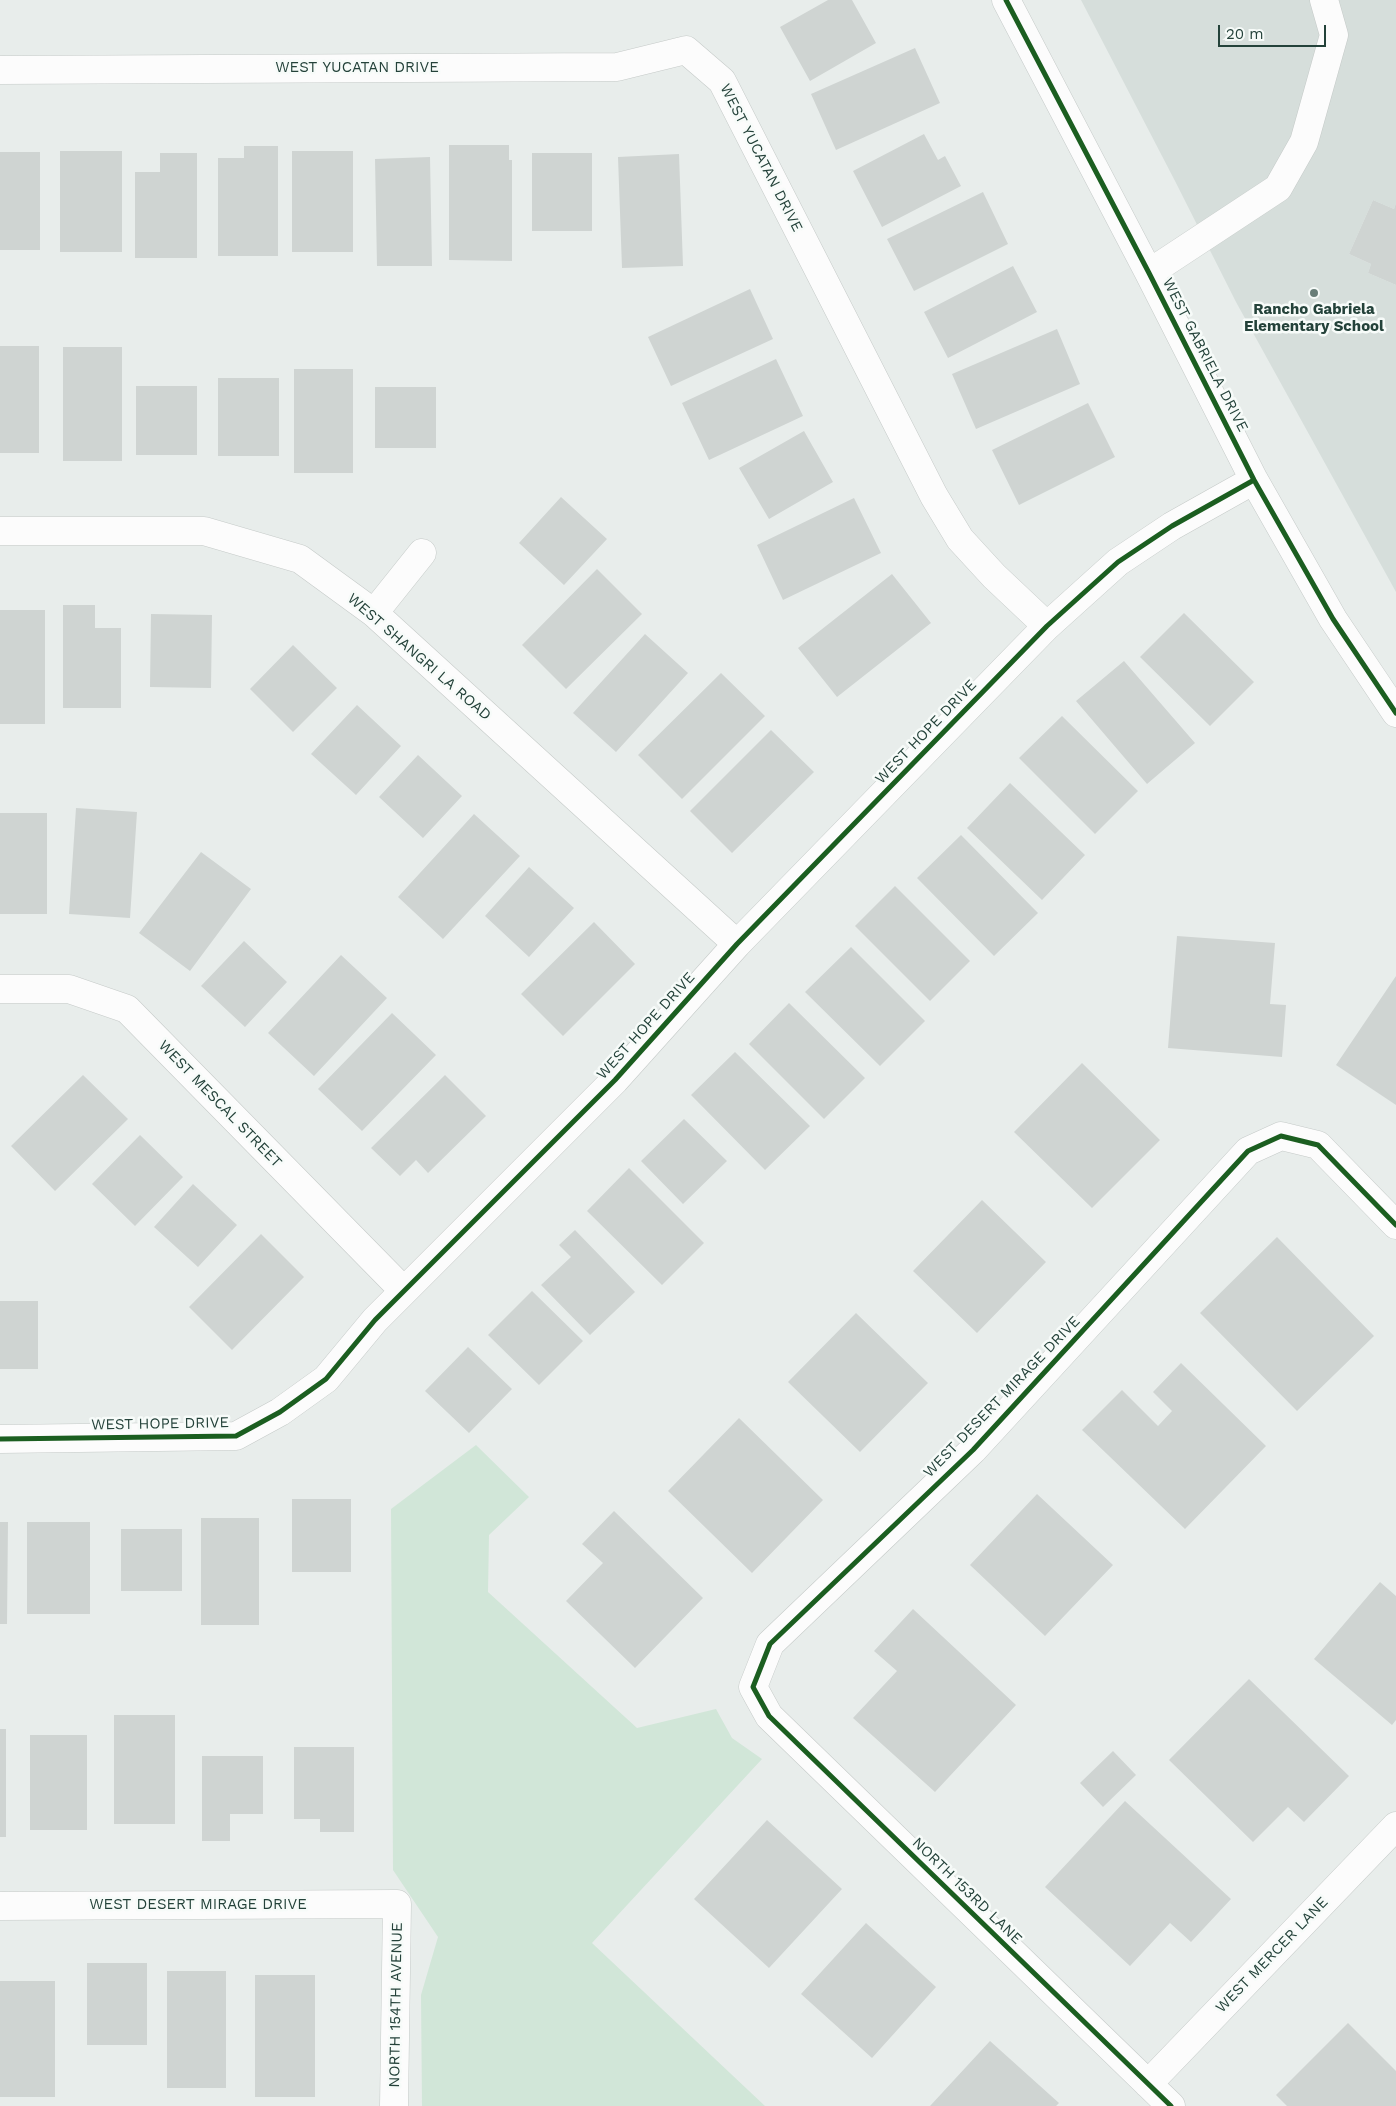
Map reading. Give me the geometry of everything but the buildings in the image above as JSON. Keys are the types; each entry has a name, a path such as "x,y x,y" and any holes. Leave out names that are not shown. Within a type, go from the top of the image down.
{"street":[{"name":"WEST GABRIELA DRIVE","path":"1006,0 1149,273 1254,480 1333,619 1396,713"},
{"path":"1149,273 1278,188 1304,142 1334,35 1324,0"},
{"name":"WEST YUCATAN DRIVE","path":"0,70 617,67 686,50 722,81 934,496 960,539 994,576 1047,626"},
{"name":"WEST HOPE DRIVE","path":"0,1439 236,1436 280,1412 326,1379 375,1320 615,1080 737,944 1047,626 1118,562 1172,526 1254,480"},
{"name":"WEST SHANGRI LA ROAD","path":"0,531 204,532 300,559 374,613 737,944"},
{"path":"374,613 422,553"},
{"name":"WEST MESCAL STREET","path":"0,989 69,989 127,1009 404,1291"},
{"name":"WEST DESERT MIRAGE DRIVE","path":"753,1687 770,1644 973,1450 1248,1151 1281,1136 1318,1145 1396,1226"},
{"name":"NORTH 153RD LANE","path":"753,1687 769,1716 1171,2106"},
{"name":"WEST MERCER LANE","path":"1148,2084 1396,1826"},
{"name":"WEST DESERT MIRAGE DRIVE","path":"0,1906 397,1904"},
{"name":"NORTH 154TH AVENUE","path":"394,2106 397,1904"}],"shaded area":[{"name":"Rancho Gabriela Elementary School","path":"1081,0 1396,0 1396,203 1394,209 1373,200 1349,254 1371,264 1368,273 1396,285 1396,592 1236,302"}],"green space":[{"path":"476,1445 529,1497 489,1535 488,1592 637,1728 716,1709 732,1738 762,1759 592,1943 765,2106 422,2106 421,1995 438,1937 393,1870 391,1509"}],"cycle path":[{"path":"1006,0 1149,273 1254,480 1333,619 1396,713"},
{"path":"0,1439 236,1436 280,1412 326,1379 375,1320 615,1080 737,944 1047,626 1118,562 1172,526 1254,480"},
{"path":"1171,2106 769,1716 753,1687 770,1644 973,1450 1248,1151 1281,1136 1318,1145 1396,1225"}],"place":[{"name":"Rancho Gabriela Elementary School","path":"1314,293"}]}
